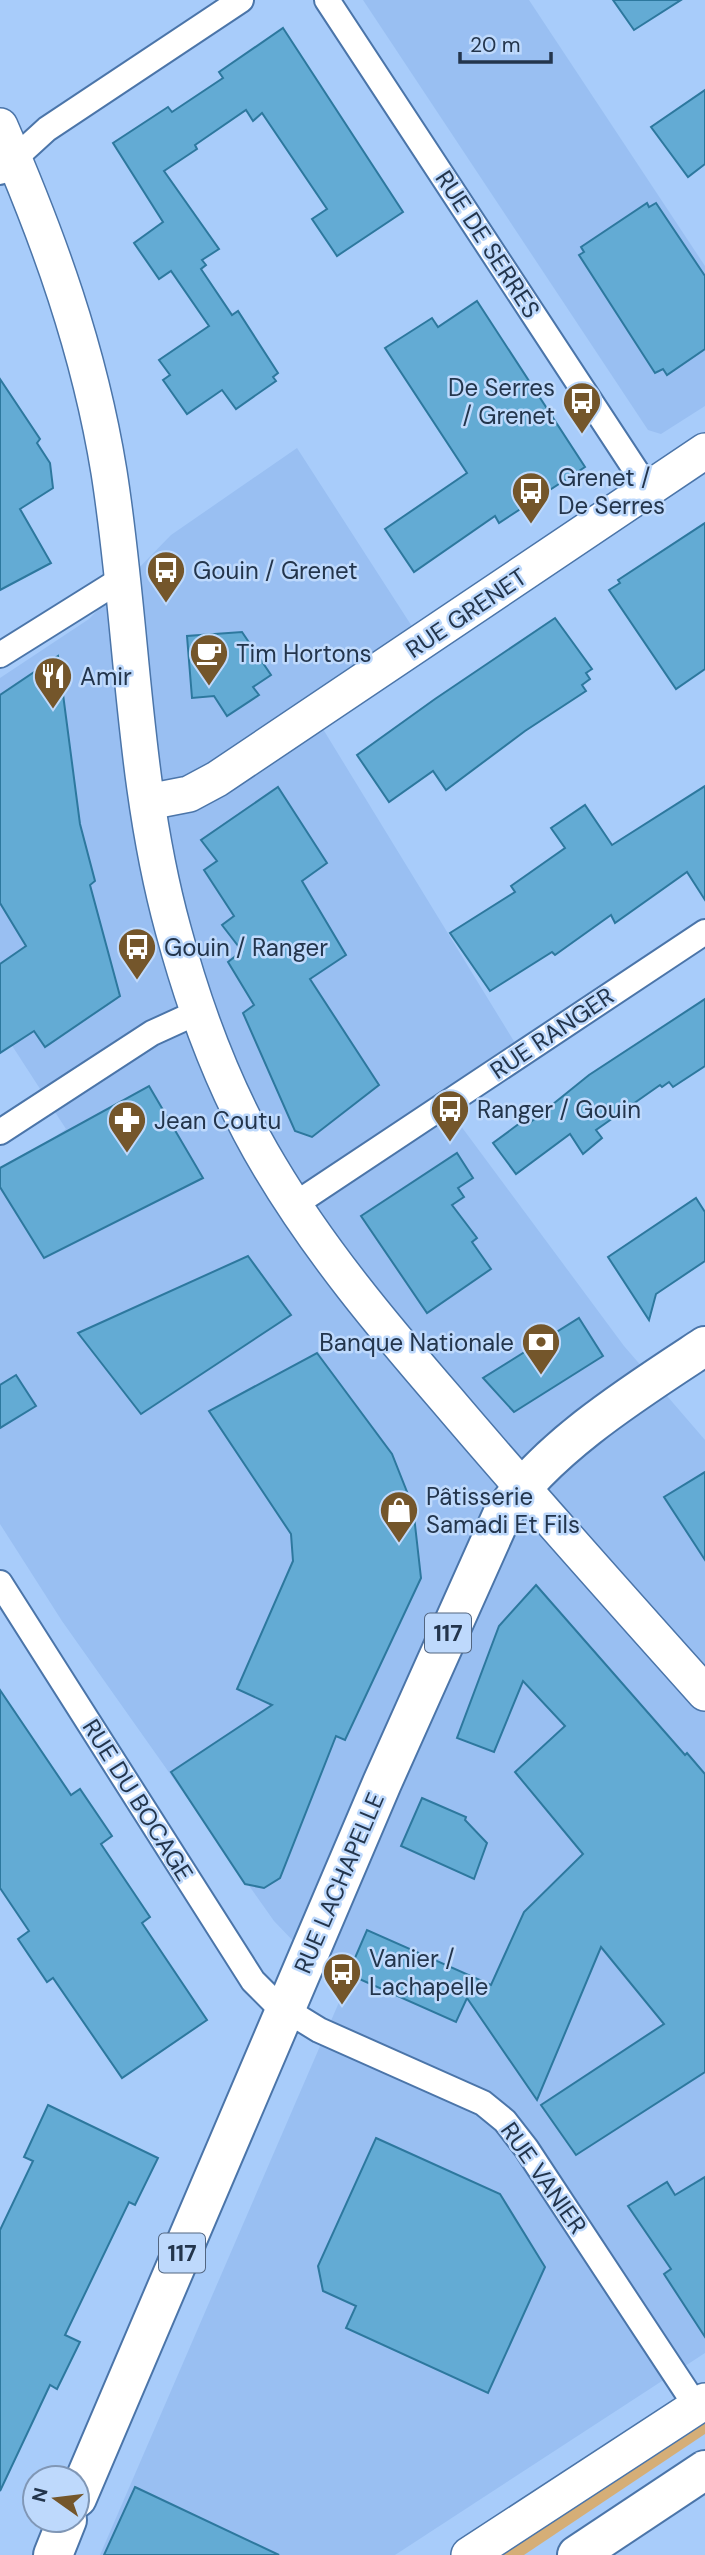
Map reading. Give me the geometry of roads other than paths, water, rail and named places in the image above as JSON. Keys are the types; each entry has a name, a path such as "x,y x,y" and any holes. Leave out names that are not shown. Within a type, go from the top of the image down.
{"main road":[{"name":"RUE LACHAPELLE","path":"91,2465 494,1531 510,1502 522,1488 578,1436 705,1346"},
{"path":"577,2555 705,2470"},
{"path":"53,2555 62,2534"}],"street":[{"path":"7,166 47,129 241,0"},
{"name":"RUE DE SERRES","path":"327,0 649,489"},
{"path":"0,126 7,166 50,244 82,345 108,468 123,578 137,724 165,901 198,1012 248,1128 294,1205 333,1261 376,1315 522,1488 705,1693"},
{"name":"RUE GRENET","path":"148,802 189,794 217,779 705,451"},
{"path":"0,655 123,578"},
{"name":"RUE RANGER","path":"294,1205 705,932"},
{"path":"0,1132 116,1055 158,1030 198,1012"},
{"name":"RUE DU BOCAGE","path":"0,1583 7,1611 253,1981 275,2003 286,2008"},
{"name":"RUE VANIER","path":"286,2008 319,2030 470,2097 496,2112 533,2158 701,2403"},
{"path":"469,2555 701,2403"}],"place":[{"name":"De Serres / Grenet","path":"582,435"},
{"name":"Grenet / De Serres","path":"531,525"},
{"name":"Gouin / Grenet","path":"166,604"},
{"name":"Tim Hortons","path":"209,687"},
{"name":"Amir","path":"53,710"},
{"name":"Gouin / Ranger","path":"137,981"},
{"name":"Ranger / Gouin","path":"450,1143"},
{"name":"Jean Coutu","path":"127,1154"},
{"name":"Banque Nationale","path":"541,1376"},
{"name":"Pâtisserie Samadi Et Fils","path":"399,1544"},
{"name":"Vanier / Lachapelle","path":"342,2006"}]}
